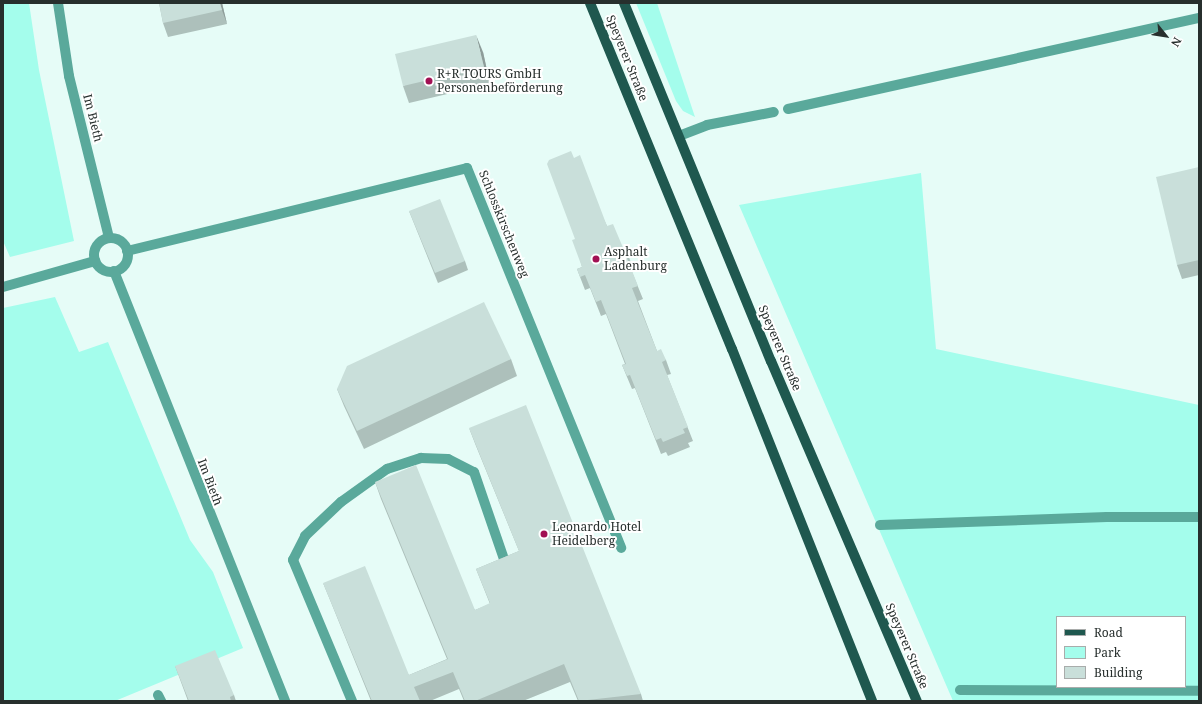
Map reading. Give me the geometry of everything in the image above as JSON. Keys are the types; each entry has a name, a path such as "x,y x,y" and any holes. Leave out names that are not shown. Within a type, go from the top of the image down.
{"main road":[{"name":"Speyerer Straße","path":"590,3 732,349 872,701"},
{"name":"Speyerer Straße","path":"624,3 771,361 917,701"}],"street":[{"name":"Im Bieth","path":"58,3 69,76 109,238"},
{"path":"788,109 1199,18"},
{"path":"679,136 708,125 774,112"},
{"name":"Schlosskirschenweg","path":"127,251 467,168 621,548"},
{"path":"109,238 118,240 127,251 128,259 122,268 114,271 107,272 95,262 94,253 100,242 109,238"},
{"path":"3,287 95,262"},
{"name":"Im Bieth","path":"114,271 228,564 285,701"},
{"path":"352,701 293,560 305,536 341,502 387,469 422,458 448,460 474,472 507,568"},
{"path":"880,525 1107,517 1199,517"},
{"path":"960,690 1199,691"}],"green space":[{"path":"3,3 29,3 39,70 74,241 10,257 3,241"},
{"path":"636,3 657,3 695,117 683,111 676,101"},
{"path":"921,173 936,349 1199,405 1199,701 953,701 739,205"},
{"path":"55,297 79,352 108,342 190,540 213,572 243,648 115,701 3,701 3,308"}],"building":[{"path":"159,3 220,3 222,10 163,23"},
{"path":"476,35 484,67 403,86 395,54"},
{"path":"571,151 574,158 580,155 607,226 613,224 624,250 626,249 629,257 627,258 638,286 632,288 657,351 661,349 666,360 662,362 688,427 683,429 685,433 663,442 661,438 656,440 630,375 627,376 622,365 626,364 601,300 596,302 585,275 580,277 577,269 582,267 572,240 575,239 547,164 549,160"},
{"path":"1199,167 1199,260 1177,265 1156,177"},
{"path":"440,199 465,261 435,273 409,211"},
{"path":"484,302 511,359 357,431 337,389 347,366"},
{"name":"Leonardo Hotel Heidelberg","path":"526,405 641,694 579,701 564,664 475,701 465,701 453,672 414,687 420,701 372,701 323,583 365,566 409,675 448,659 375,482 416,465 475,610 490,603 476,569 519,551 469,428"},
{"path":"215,650 234,695 230,697 231,701 189,701 175,666"}],"place":[{"name":"R+R TOURS GmbH Personenbeförderung","path":"429,81"},
{"name":"Asphalt Ladenburg","path":"596,259"},
{"name":"Leonardo Hotel Heidelberg","path":"544,534"}]}
